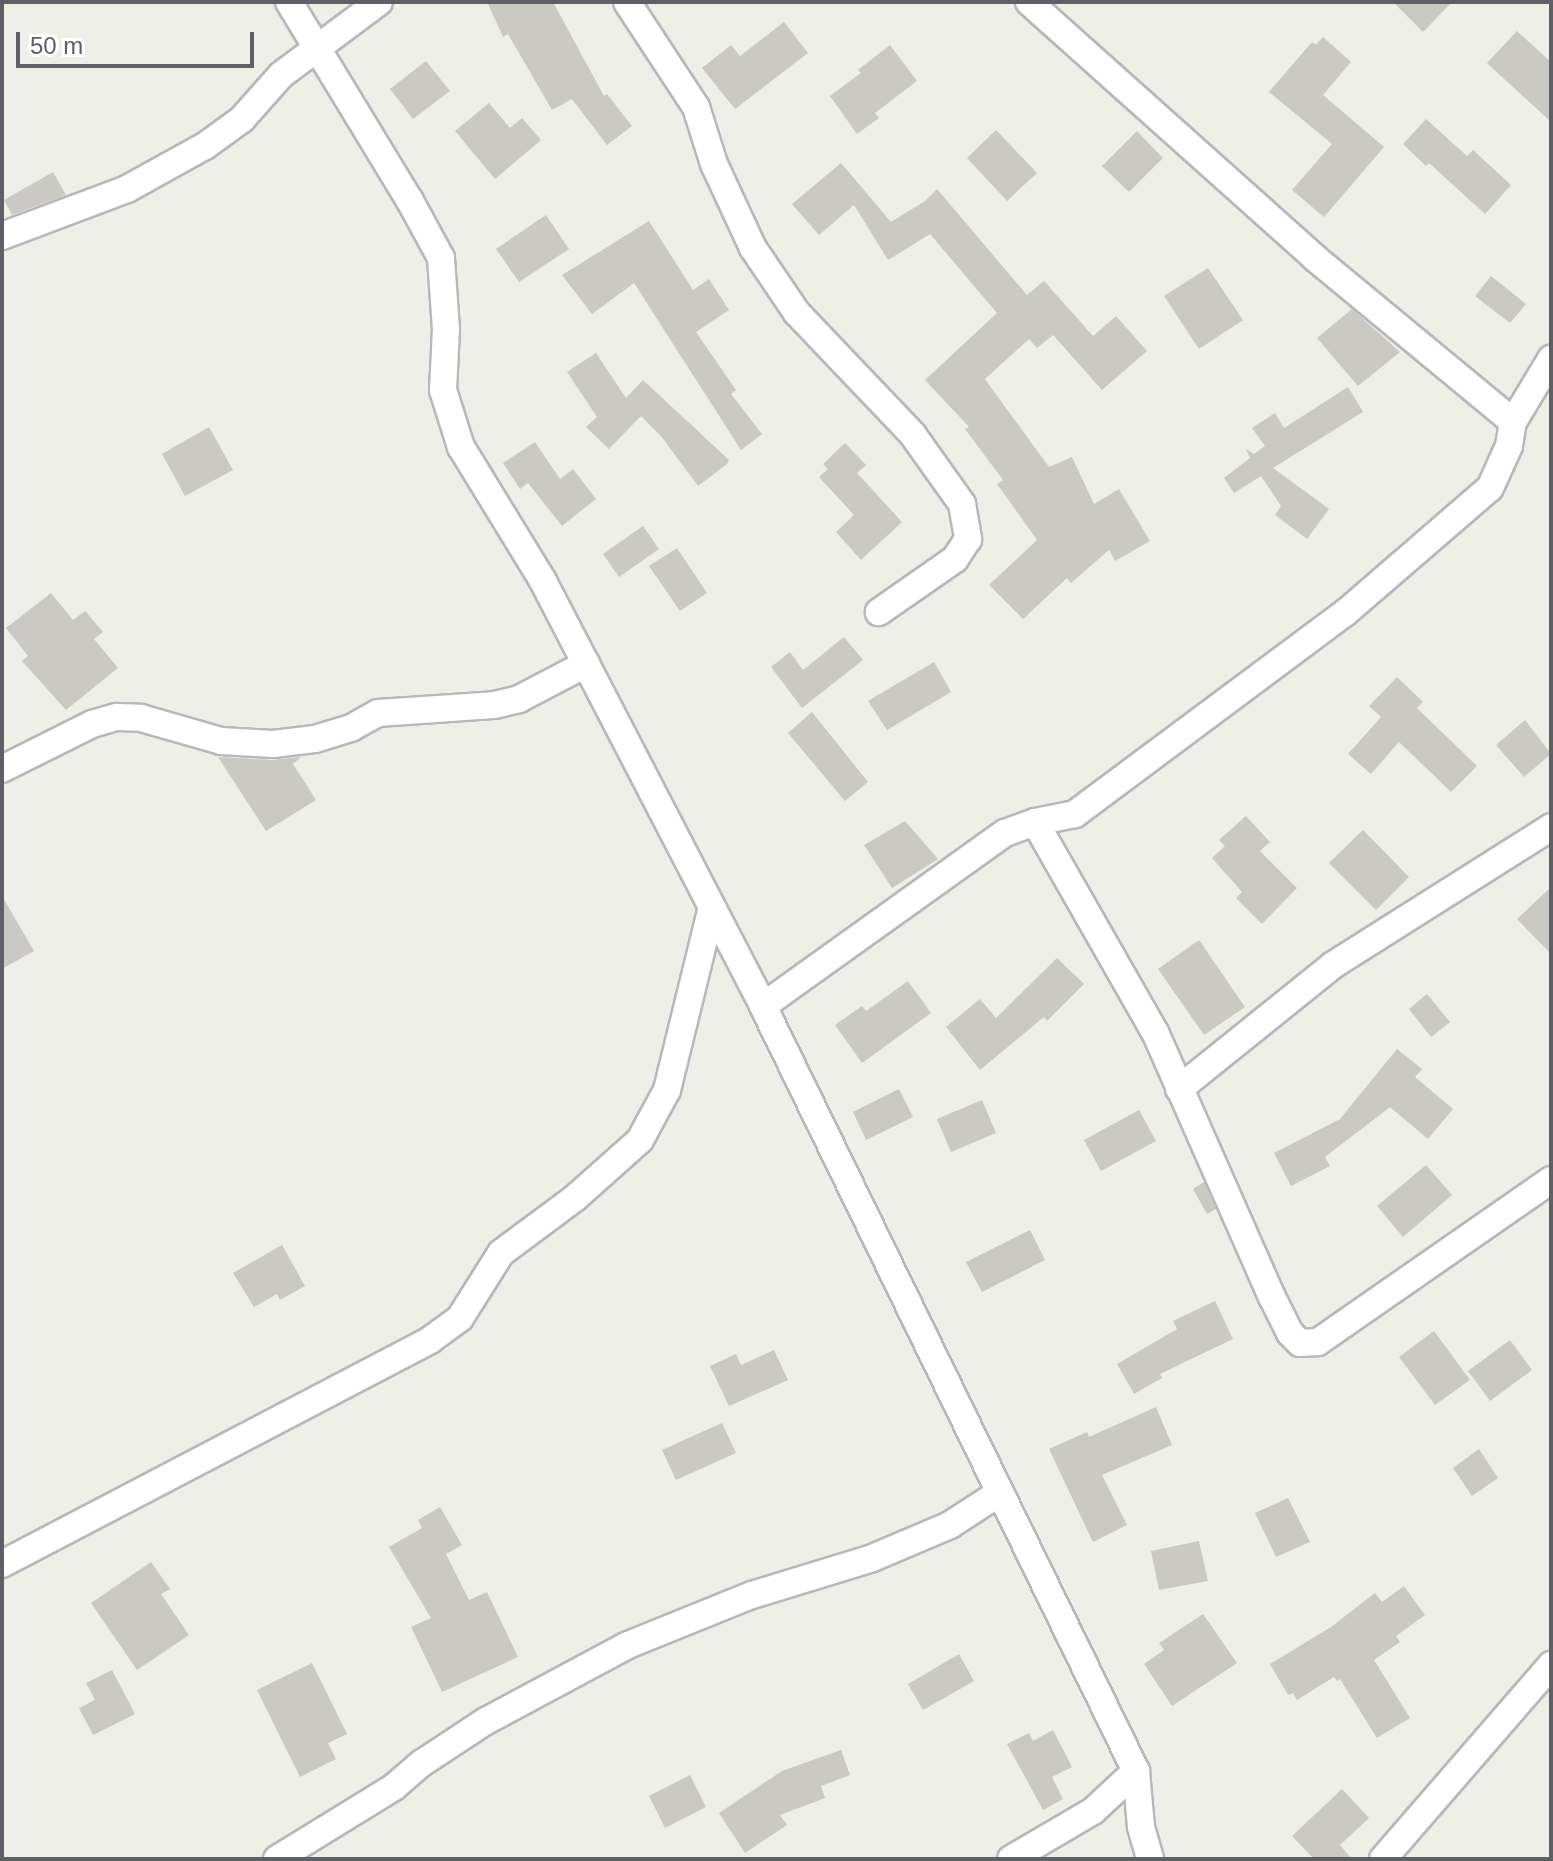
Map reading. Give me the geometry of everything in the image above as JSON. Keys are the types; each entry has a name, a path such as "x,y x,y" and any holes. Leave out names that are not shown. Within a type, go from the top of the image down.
{"street":[{"path":"289,2 409,199 441,258 446,329 443,390 461,447 543,581 763,1006 1136,1771 1141,1827 1150,1859"},
{"path":"2,236 127,189 205,146 242,119 281,75 379,2"},
{"path":"627,2 696,107 714,164 753,248 797,313 913,435 962,504 968,539 955,559 879,612"},
{"path":"1029,2 1315,258 1513,422"},
{"path":"763,1006 1005,833 1035,822 1075,814 1345,613 1490,488 1509,446 1513,422 1544,389 1551,359"},
{"path":"2,769 92,724 117,717 141,718 221,741 287,742 315,739 351,728 378,713 494,705 519,699 586,664"},
{"path":"1035,822 1155,1032 1272,1297 1290,1333 1300,1343 1318,1342 1551,1180"},
{"path":"1179,1089 1333,965 1551,827"},
{"path":"2,1564 430,1340 460,1318 501,1253 575,1198 640,1140 667,1090 712,907"},
{"path":"277,1859 394,1787 422,1763 486,1721 628,1645 752,1595 870,1559 950,1525 999,1493"},
{"path":"1383,1859 1551,1665"},
{"path":"1011,1859 1093,1811 1136,1771"}],"building":[{"path":"487,2 553,2 604,96 607,94 632,126 607,145 572,99 552,110 508,34 503,37"},
{"path":"1393,2 1452,2 1423,32"},
{"path":"784,22 808,53 735,109 702,68 731,45 740,56"},
{"path":"1517,31 1551,62 1551,122 1487,63"},
{"path":"1323,37 1351,62 1323,95 1384,147 1324,217 1292,190 1332,144 1269,92 1312,42 1316,45"},
{"path":"890,45 917,81 875,113 879,118 857,134 830,96 861,73 858,70"},
{"path":"426,61 450,91 413,119 390,89"},
{"path":"489,103 510,128 522,118 541,140 495,179 455,131"},
{"path":"1426,119 1467,156 1473,150 1511,185 1485,214 1429,163 1426,166 1403,144"},
{"path":"996,130 1037,173 1007,201 967,158"},
{"path":"1137,131 1163,158 1129,192 1102,166"},
{"path":"841,163 891,222 925,201 937,189 1027,295 1044,281 1093,336 1116,316 1147,351 1102,390 1053,335 1037,348 1029,339 985,379 1049,467 1072,457 1094,504 1119,489 1150,541 1115,561 1109,550 1071,583 1067,578 1023,619 989,585 1037,540 997,484 1003,480 965,429 969,427 925,380 997,313 930,234 888,260 854,205 819,235 792,204"},
{"path":"53,172 66,195 12,215 4,200"},
{"path":"546,215 569,249 519,282 496,249"},
{"path":"649,221 693,290 709,279 729,310 696,332 736,390 731,394 762,434 741,450 634,283 592,314 562,275"},
{"path":"1208,268 1243,320 1199,349 1164,296"},
{"path":"1491,276 1526,304 1510,323 1475,296"},
{"path":"1352,309 1400,352 1358,386 1317,338"},
{"path":"596,353 626,398 643,380 729,460 727,464 698,486 661,436 641,416 609,449 586,427 597,417 567,372"},
{"path":"1348,387 1363,412 1273,468 1329,509 1307,539 1275,515 1281,506 1261,476 1234,493 1224,478 1250,458 1246,449 1254,454 1265,446 1252,428 1275,413 1284,428"},
{"path":"209,427 233,470 185,496 162,454"},
{"path":"535,442 560,479 573,469 596,499 562,526 528,483 520,489 503,463"},
{"path":"845,443 866,465 857,473 902,522 861,560 836,532 854,515 819,477 828,469 823,464"},
{"path":"643,526 659,549 619,577 603,554"},
{"path":"677,548 707,593 680,611 649,566"},
{"path":"51,593 73,620 85,611 103,632 94,639 118,668 66,710 22,661 28,656 6,628"},
{"path":"844,637 863,660 802,708 771,667 790,652 803,670"},
{"path":"934,662 951,692 887,730 868,701"},
{"path":"1397,677 1423,702 1417,708 1477,766 1451,792 1399,742 1371,774 1348,754 1381,717 1369,706"},
{"path":"812,712 868,782 845,801 788,733"},
{"path":"1525,720 1551,754 1524,777 1496,745"},
{"path":"218,757 272,760 301,757 293,764 316,800 266,831"},
{"path":"1246,816 1270,842 1260,851 1297,888 1262,924 1236,898 1242,892 1212,858 1225,846 1219,840"},
{"path":"905,821 938,859 892,888 864,845"},
{"path":"1363,830 1409,877 1376,910 1329,863"},
{"path":"1551,887 1551,954 1517,919"},
{"path":"2,896 34,951 2,969"},
{"path":"1199,940 1245,1007 1204,1035 1158,969"},
{"path":"1057,958 1084,984 1047,1021 1044,1017 980,1070 946,1027 980,999 996,1018"},
{"path":"908,981 931,1013 862,1063 835,1025 862,1006 866,1011"},
{"path":"1427,994 1450,1022 1431,1037 1409,1009"},
{"path":"1397,1049 1422,1069 1415,1077 1453,1109 1428,1139 1390,1107 1325,1157 1330,1166 1291,1186 1274,1153 1340,1119"},
{"path":"899,1089 913,1117 866,1140 853,1112"},
{"path":"982,1100 996,1133 951,1152 937,1119"},
{"path":"1139,1110 1156,1141 1101,1171 1084,1140"},
{"path":"1426,1165 1452,1195 1403,1237 1377,1206"},
{"path":"1204,1182 1216,1209 1207,1214 1193,1189"},
{"path":"1030,1230 1045,1260 982,1292 966,1262"},
{"path":"282,1245 305,1286 280,1300 277,1294 254,1307 233,1273"},
{"path":"1215,1301 1233,1339 1160,1374 1162,1378 1134,1394 1117,1364 1177,1329 1173,1321"},
{"path":"1434,1331 1470,1380 1435,1405 1399,1357"},
{"path":"1510,1340 1532,1370 1490,1401 1468,1371"},
{"path":"774,1350 788,1380 729,1406 710,1366 736,1354 741,1365"},
{"path":"1156,1407 1172,1445 1102,1475 1127,1525 1093,1542 1049,1449 1087,1432 1089,1437"},
{"path":"722,1423 736,1453 676,1480 662,1450"},
{"path":"1479,1449 1498,1478 1472,1496 1453,1468"},
{"path":"1288,1498 1310,1542 1276,1557 1255,1513"},
{"path":"440,1507 462,1545 446,1554 469,1600 487,1592 518,1657 442,1692 411,1627 431,1618 389,1547 422,1528 418,1520"},
{"path":"1199,1541 1208,1581 1159,1590 1151,1551"},
{"path":"151,1562 170,1589 161,1594 189,1635 137,1670 91,1603"},
{"path":"1404,1586 1425,1615 1396,1636 1400,1642 1374,1660 1410,1718 1377,1738 1340,1679 1337,1681 1334,1677 1297,1700 1293,1693 1288,1695 1270,1664 1331,1627 1375,1593 1382,1602"},
{"path":"1203,1614 1237,1663 1172,1706 1144,1664 1164,1650 1159,1643"},
{"path":"959,1654 974,1681 923,1710 908,1684"},
{"path":"312,1663 347,1734 328,1743 336,1759 300,1777 257,1690"},
{"path":"112,1670 135,1714 93,1735 79,1708 95,1700 86,1683"},
{"path":"1053,1730 1072,1767 1052,1777 1063,1799 1043,1810 1007,1744 1029,1733 1033,1741"},
{"path":"841,1750 850,1775 821,1786 825,1798 780,1815 787,1825 745,1853 719,1813 782,1771"},
{"path":"690,1775 706,1807 665,1828 649,1796"},
{"path":"1342,1789 1369,1818 1340,1845 1352,1859 1314,1859 1292,1836"}]}
